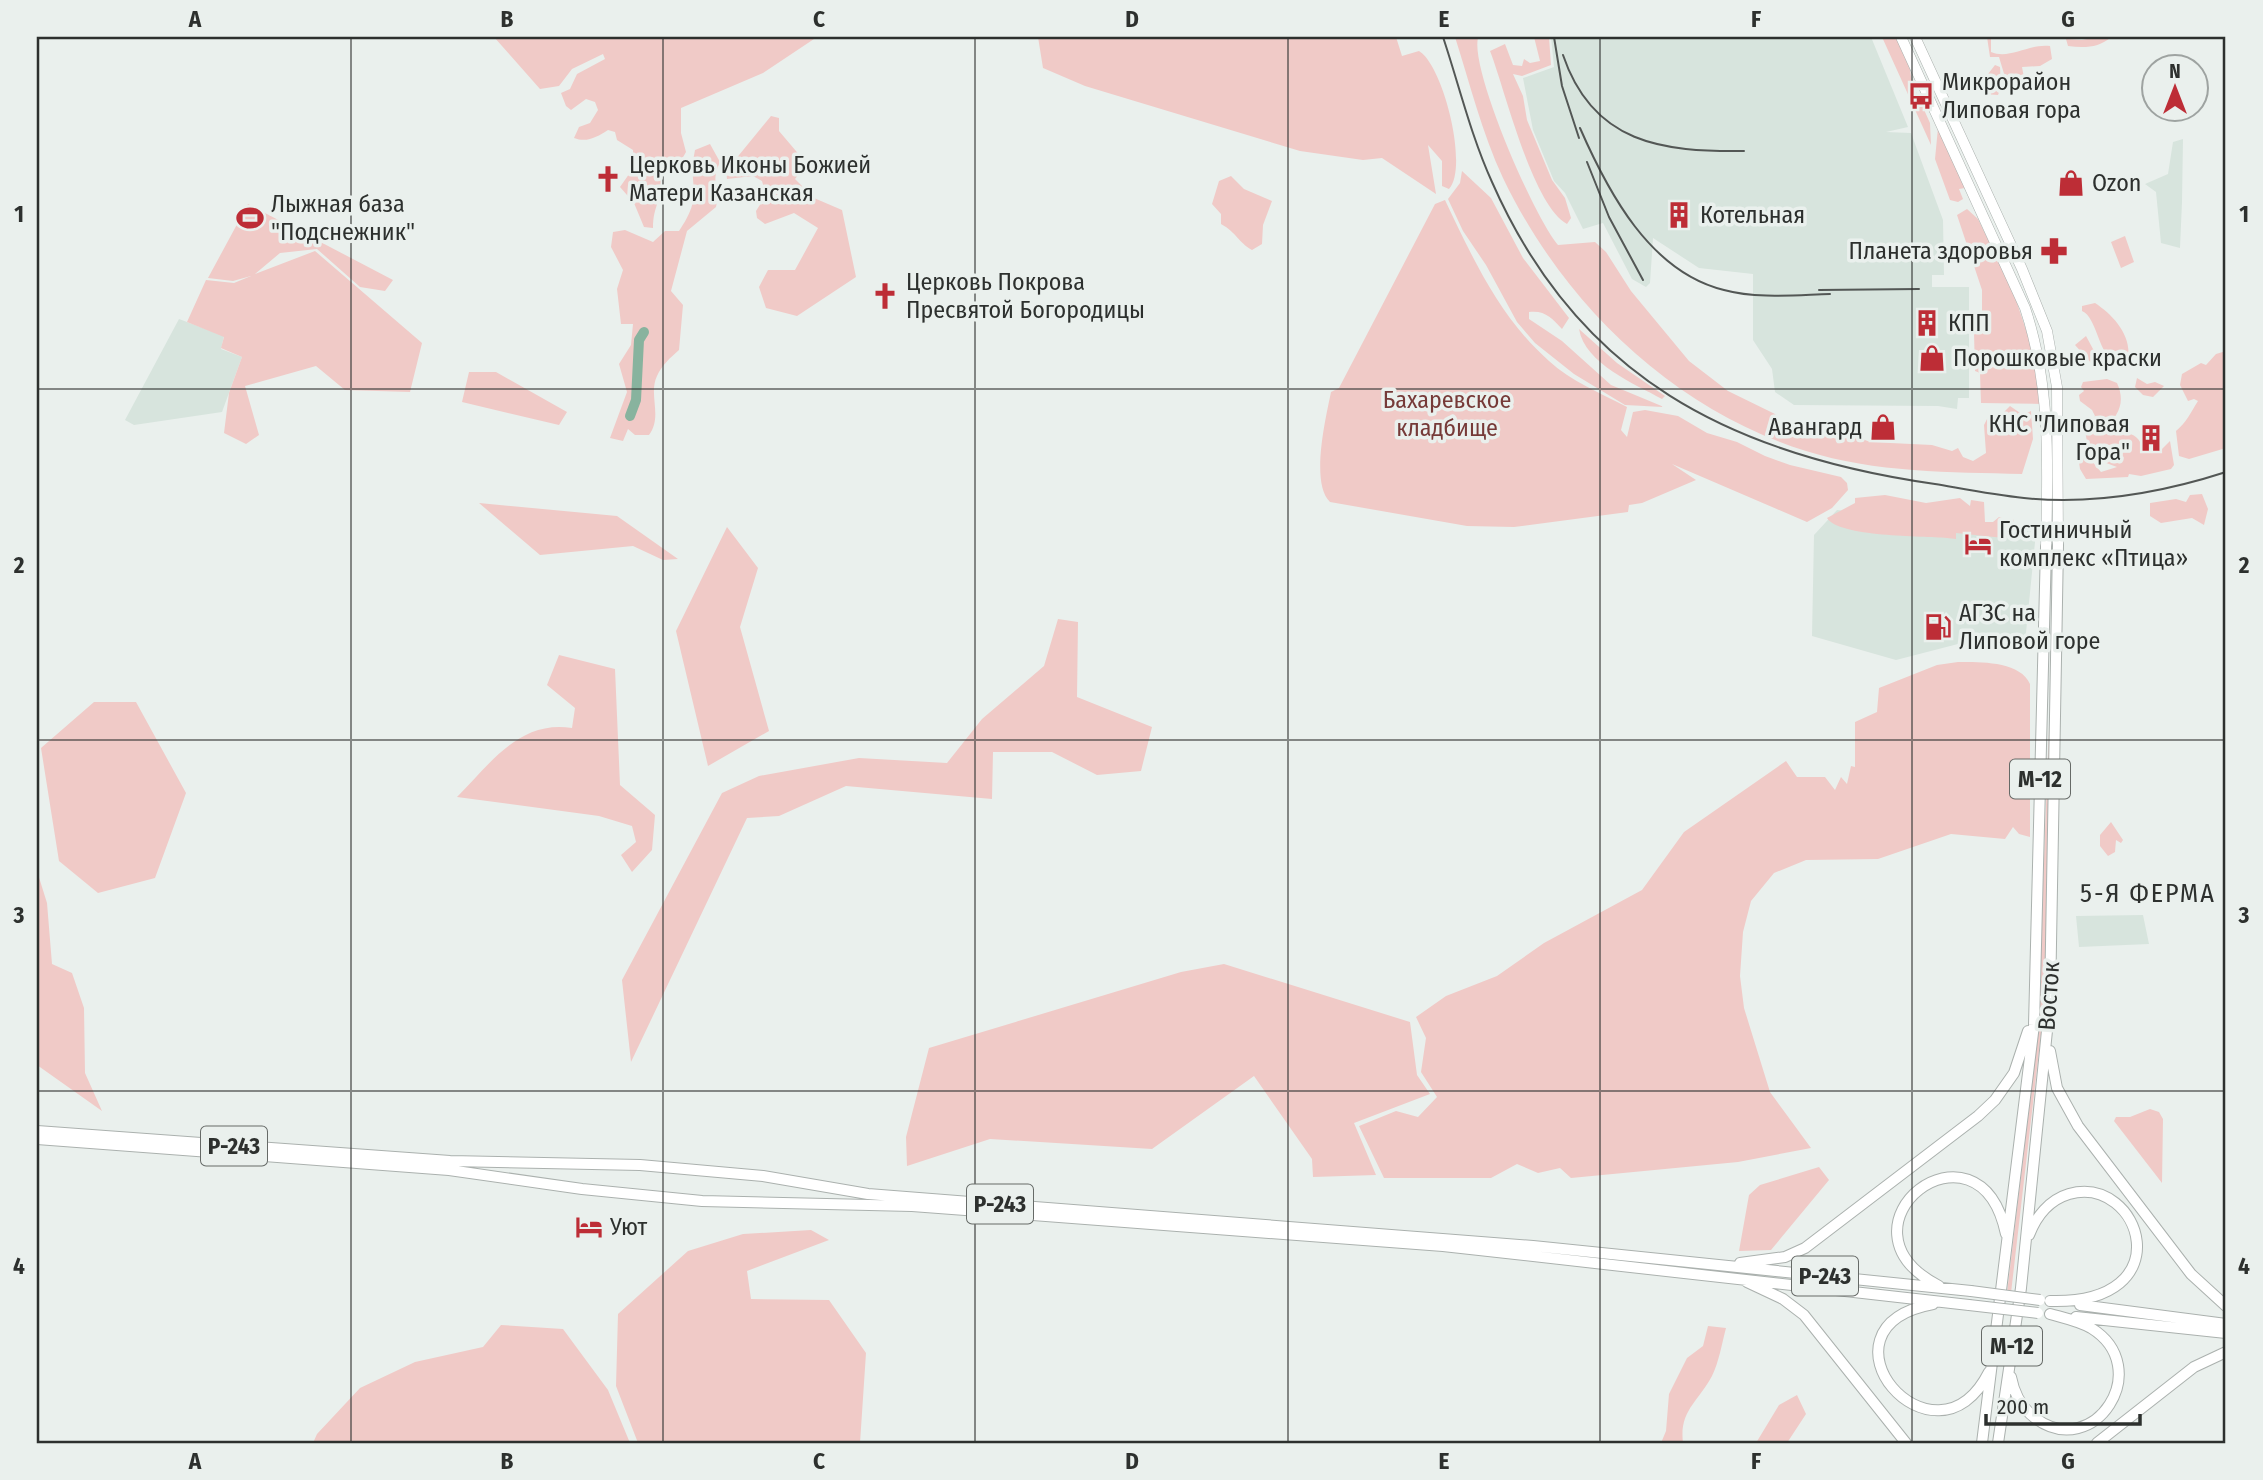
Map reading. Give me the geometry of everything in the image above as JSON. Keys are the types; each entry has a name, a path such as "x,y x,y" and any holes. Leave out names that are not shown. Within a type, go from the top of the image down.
{"highway":[{"name":"Восток","path":"1998,1443 2025,1248 2048,1022 2053,914 2058,545"},
{"name":"Восток","path":"1982,1443 2029,1079 2034,1011 2046,547"},
{"path":"1705,1264 1784,1257 1805,1248 1843,1221 1995,1100 2014,1073 2034,1011"},
{"path":"2048,1022 2053,1074 2062,1100 2078,1126 2191,1274 2226,1306"},
{"name":"Р-243","path":"37,1131 431,1164 582,1189 702,1201 769,1205 877,1204 1443,1246 1724,1275 2044,1314"},
{"name":"Р-243","path":"37,1139 431,1164"},
{"name":"Р-243","path":"450,1166 600,1164 702,1170 763,1176 868,1194 1520,1245 2045,1301"},
{"path":"1944,1289 1910,1265 1899,1245 1899,1214 1915,1190 1944,1177 1976,1183 1996,1202 2007,1241"},
{"path":"2025,1248 2042,1212 2059,1198 2071,1194 2091,1193 2105,1196 2130,1220 2135,1233 2136,1254 2122,1283 2112,1292 2090,1300 2045,1301"},
{"path":"1724,1275 1773,1293 1804,1315 1906,1443"},
{"path":"2045,1301 2226,1324"},
{"path":"1949,1302 1917,1307 1890,1326 1879,1354 1881,1373 1889,1390 1914,1409 1933,1413 1947,1411 1976,1393 1992,1366"},
{"path":"2009,1367 2018,1398 2032,1416 2047,1425 2078,1428 2092,1423 2107,1410 2116,1395 2119,1379 2112,1349 2092,1329 2044,1314"},
{"path":"2044,1314 2226,1333"},
{"path":"2097,1443 2194,1367 2226,1352"}],"main road":[{"path":"1901,37 2025,308 2034,334 2045,388 2046,547"},
{"path":"1915,37 2027,280 2047,331 2057,387 2058,545"}],"shaded area":[{"path":"1551,37 1871,37 1908,127 1886,132 1911,133 1943,220 1944,275 1932,275 1932,287 1969,287 1969,398 1958,398 1957,409 1938,406 1794,405 1775,392 1772,369 1753,340 1753,274 1699,268 1653,238 1650,283 1646,287 1632,279 1603,223 1583,229 1565,193 1554,181 1533,130 1523,78 1554,67"},
{"path":"2183,139 2180,248 2161,243 2156,192 2145,184 2168,174 2173,142"},
{"path":"179,319 224,336 221,349 242,357 222,412 134,425 125,420"},
{"path":"1837,510 2036,532 2025,643 2001,648 1989,636 1896,660 1812,636 1814,535"},
{"path":"2143,915 2149,944 2079,947 2076,916"}],"green space":[{"path":"494,37 817,37 763,73 681,108 681,133 686,152 678,166 662,176 653,228 644,227 634,203 620,187 634,167 633,150 617,140 615,132 608,130 588,140 574,138 579,127 590,123 598,110 595,102 586,99 571,110 566,106 561,93 570,89 577,74 605,59 603,54 572,69 559,86 540,89"},
{"path":"1038,37 1396,37 1402,56 1419,51 1437,75 1455,139 1454,177 1449,189 1442,186 1442,161 1428,145 1436,194 1382,158 1363,160 1300,151 1085,86 1043,68"},
{"path":"1455,37 1499,37 1478,38 1478,55 1484,80 1493,110 1520,176 1558,245 1595,242 1606,252 1631,291 1689,361 1728,391 1775,414 1782,424 1799,432 1850,434 1870,442 1932,445 1952,451 1958,448 1963,457 1973,461 1986,453 1984,425 1989,415 2002,414 2010,406 2023,415 2031,411 2033,439 2022,474 1913,470 1832,458 1757,432 1711,408 1667,379 1627,346 1590,308 1557,267 1528,224 1503,178 1489,144"},
{"path":"1534,37 1549,37 1551,65 1522,76 1513,74 1523,96 1527,120 1552,180 1565,198 1571,218 1567,224 1554,213 1531,171 1490,51 1505,44 1513,65 1522,66 1524,59 1530,63 1540,61"},
{"path":"1882,37 1897,37 1909,63 1912,83 1930,123 1931,145"},
{"path":"1987,37 1991,37 1991,52 2005,54 2050,46 2052,59 2040,66 2022,67 2025,83 2019,89 2008,87 1999,57 1990,57"},
{"path":"2111,37 2085,47 2068,46 2066,39 2082,40"},
{"path":"1995,65 2000,67 2001,87 1998,95 1984,94 1988,74"},
{"path":"771,116 779,118 779,131 807,164 795,179 814,198 842,210 856,277 797,316 766,308 759,287 768,270 795,270 818,228 794,213 765,224 757,218 756,211 766,195 762,181 753,176 727,179 726,171"},
{"path":"1938,128 1965,188 1959,189 1963,199 1958,202 1950,200 1935,159"},
{"path":"710,144 720,162 715,180 716,207 687,231 671,291 683,305 679,350 657,376 653,428 649,435 635,435 628,429 623,441 610,438 627,392 619,364 631,345 633,324 621,324 617,289 623,270 611,247 613,232 625,230 653,242 665,231 679,231 687,218 693,199 695,150"},
{"path":"1462,171 1491,198 1523,258 1569,318 1562,329 1540,312 1529,312 1529,319 1562,341 1611,385 1664,407 1625,405 1574,374 1535,343 1517,322 1486,265 1463,231 1448,199 1460,183"},
{"path":"1231,176 1244,189 1272,201 1263,225 1262,244 1252,250 1221,224 1221,214 1212,204 1219,181"},
{"name":"Бахаревское кладбище","path":"1445,200 1477,265 1516,326 1549,361 1567,375 1627,407 1621,430 1627,437 1633,412 1645,410 1678,416 1707,433 1737,442 1765,456 1841,477 1847,483 1848,490 1832,508 1807,522 1672,464 1696,480 1642,503 1629,505 1628,512 1514,527 1467,526 1330,502 1324,493 1320,465 1331,392 1339,388 1435,204"},
{"path":"248,204 393,280 385,291 360,287 317,249 280,253 255,274 315,251 422,343 410,392 345,390 316,366 245,386 259,435 246,444 224,433 229,393 242,357 221,348 224,337 187,322 206,280 234,283 251,276 233,281 208,278"},
{"path":"1967,209 1978,219 2012,288 2035,357 2043,404 1981,403 1980,373 1975,371 1974,333 1982,327 1982,290 1957,215"},
{"path":"2125,236 2134,262 2121,268 2111,242"},
{"path":"2095,303 2120,326 2127,342 2128,359 2116,364 2105,352 2091,320 2082,311 2082,306"},
{"path":"1579,329 1617,363 1665,396 1662,399 1601,363 1583,341"},
{"path":"2086,336 2100,362 2093,365 2075,345"},
{"path":"2226,351 2226,448 2189,459 2179,456 2176,431 2186,421 2198,401 2188,401 2180,385 2182,374 2201,363 2206,365 2216,354"},
{"path":"469,372 496,372 567,412 559,425 462,402"},
{"path":"2137,378 2147,384 2155,382 2164,386 2153,397 2143,395 2135,387"},
{"path":"2107,379 2117,383 2121,403 2114,419 2105,429 2134,436 2144,449 2162,449 2170,441 2174,465 2171,469 2141,476 2129,474 2128,477 2086,479 2080,469 2077,449 2084,452 2101,472 2117,467 2090,457 2085,431 2095,416 2092,410 2080,401 2079,395 2084,391 2081,387 2083,382"},
{"path":"2202,494 2208,509 2204,525 2192,518 2161,523 2150,516 2150,503 2176,499 2186,502 2190,495"},
{"path":"1885,495 1926,503 1960,498 1970,506 1971,500 1984,502 1985,522 1993,522 1999,517 2011,521 2013,519 2017,533 2004,538 1956,533 1956,539 1882,534 1847,529 1827,518 1855,503 1855,498"},
{"path":"479,503 617,516 678,559 663,560 633,546 540,555"},
{"path":"727,527 758,568 740,627 769,731 708,766 676,631"},
{"path":"1058,619 1078,622 1077,697 1152,727 1141,771 1097,775 1052,752 993,752 992,799 846,786 779,816 747,818 631,1062 622,980 722,793 759,776 859,758 947,763 982,719 1044,666"},
{"path":"559,655 615,669 620,785 655,815 652,850 632,872 621,855 636,842 632,826 599,816 457,797 494,758 521,737 553,727 572,728 575,708 547,685"},
{"path":"1958,662 2009,667 2025,676 2030,684 2030,837 2019,834 2013,827 2005,839 1951,834 1878,859 1806,860 1774,873 1751,901 1743,932 1740,976 1744,1008 1770,1092 1811,1148 1738,1162 1571,1178 1560,1168 1538,1173 1517,1164 1491,1178 1384,1178 1359,1126 1396,1111 1418,1117 1437,1097 1421,1072 1426,1038 1416,1017 1446,996 1497,976 1544,943 1642,890 1684,832 1786,761 1797,777 1825,777 1835,790 1841,777 1847,784 1851,766 1855,767 1855,722 1877,712 1879,688 1937,665"},
{"path":"94,702 136,702 186,793 155,878 98,893 59,861 41,748"},
{"path":"2049,727 2047,982 2011,1293 2007,1293 2037,1042"},
{"path":"2111,822 2123,840 2121,843 2116,840 2115,852 2108,856 2100,846 2100,835"},
{"path":"37,871 47,903 52,964 72,973 84,1008 85,1073 102,1111 37,1065"},
{"path":"1224,964 1410,1022 1417,1075 1430,1094 1354,1123 1376,1175 1313,1177 1312,1159 1254,1076 1152,1149 990,1139 907,1166 906,1137 929,1048 1181,972"},
{"path":"2150,1109 2159,1112 2163,1119 2162,1183 2114,1121 2116,1117 2130,1117"},
{"path":"1819,1167 1829,1180 1771,1250 1739,1251 1749,1195 1760,1185"},
{"path":"811,1230 829,1240 747,1271 751,1299 829,1300 866,1353 860,1443 638,1443 616,1386 618,1314 688,1251 743,1234"},
{"path":"501,1325 563,1329 608,1390 630,1443 313,1443 317,1434 360,1388 415,1362 483,1347"},
{"path":"1708,1326 1726,1328 1714,1371 1687,1415 1683,1443 1661,1443 1666,1431 1669,1394 1687,1358 1703,1346"},
{"path":"1797,1395 1806,1414 1787,1443 1756,1443 1779,1405"}],"waterway":[{"path":"630,416 636,400 639,340 644,332"}],"railway":[{"path":"1443,37 1485,165 1527,250 1569,308 1616,356 1670,396 1728,427 1792,452 1861,471 2002,495 2050,500 2101,498 2177,486 2226,472"},
{"path":"1554,37 1562,86 1579,138"},
{"path":"1563,55 1576,85 1593,108 1612,125 1634,137 1659,145 1686,149 1744,151"},
{"path":"1580,128 1618,203 1653,248 1674,266 1698,280 1737,293 1776,296 1830,294"},
{"path":"1587,162 1609,217 1643,280"},
{"path":"1819,290 1919,289"}],"place":[{"name":"Микрорайон Липовая гора","path":"1921,96"},
{"name":"Церковь Иконы Божией Матери Казанская","path":"608,179"},
{"name":"Ozon","path":"2071,183"},
{"name":"Котельная","path":"1679,215"},
{"name":"Лыжная база \"Подснежник\"","path":"250,218"},
{"name":"Планета здоровья","path":"2054,251"},
{"name":"Церковь Покрова Пресвятой Богородицы","path":"885,296"},
{"name":"КПП","path":"1927,323"},
{"name":"Порошковые краски","path":"1932,358"},
{"name":"Авангард","path":"1883,427"},
{"name":"КНС \"Липовая Гора\"","path":"2151,438"},
{"name":"Гостиничный комплекс «Птица»","path":"1978,544"},
{"name":"АГЗС на Липовой горе","path":"1938,627"},
{"name":"Уют","path":"589,1227"}],"district":[{"name":"5-Я ФЕРМА","path":"2148,893"}]}
